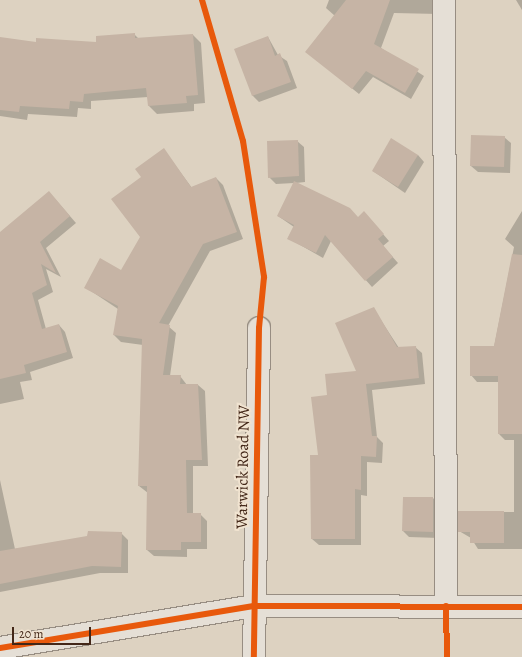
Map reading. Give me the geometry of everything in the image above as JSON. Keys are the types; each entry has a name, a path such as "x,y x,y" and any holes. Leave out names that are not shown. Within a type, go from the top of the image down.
{"street":[{"path":"444,0 446,606"},
{"name":"Warwick Road NW","path":"254,657 259,328"},
{"path":"0,648 254,606 522,607"}],"building":[{"path":"346,0 390,0 374,44 419,69 405,93 366,71 352,89 305,52"},
{"path":"135,33 135,38 193,34 198,95 186,96 187,103 148,106 146,88 84,94 83,102 70,101 69,109 20,106 19,112 0,110 0,37 36,42 36,38 96,42 96,36"},
{"path":"268,36 275,56 280,53 291,82 252,96 234,49"},
{"path":"471,135 505,136 504,167 470,166"},
{"path":"391,138 418,155 398,187 372,171"},
{"path":"298,140 299,176 268,178 267,141"},
{"path":"164,148 191,187 216,177 237,232 203,244 159,323 170,325 163,375 181,375 180,384 198,384 202,460 186,460 187,513 201,513 201,542 181,542 181,550 146,550 147,486 138,486 142,339 113,335 118,306 84,288 100,258 121,270 140,237 111,199 141,177 135,169"},
{"path":"294,181 350,208 358,217 364,211 384,234 378,239 393,257 365,281 325,235 316,253 287,239 294,225 277,216"},
{"path":"49,191 70,216 40,242 56,273 41,264 47,285 32,293 42,329 59,324 67,352 24,365 26,373 0,379 0,232"},
{"path":"512,254 522,255 522,434 498,434 498,376 470,376 470,346 494,346"},
{"path":"374,307 397,347 416,346 419,378 366,384 372,436 377,436 376,457 361,456 361,490 355,489 355,539 311,539 310,455 318,455 311,397 327,395 325,374 356,371 335,323"},
{"path":"403,497 433,497 433,532 402,531"},
{"path":"458,511 504,511 504,543 470,543 470,532 458,532"},
{"path":"88,531 122,532 121,567 92,566 0,584 0,551 87,536"}],"cycle path":[{"path":"202,0 243,141 264,277 259,328 254,657"},
{"path":"0,648 254,606 522,607"},
{"path":"446,606 447,657"}]}
